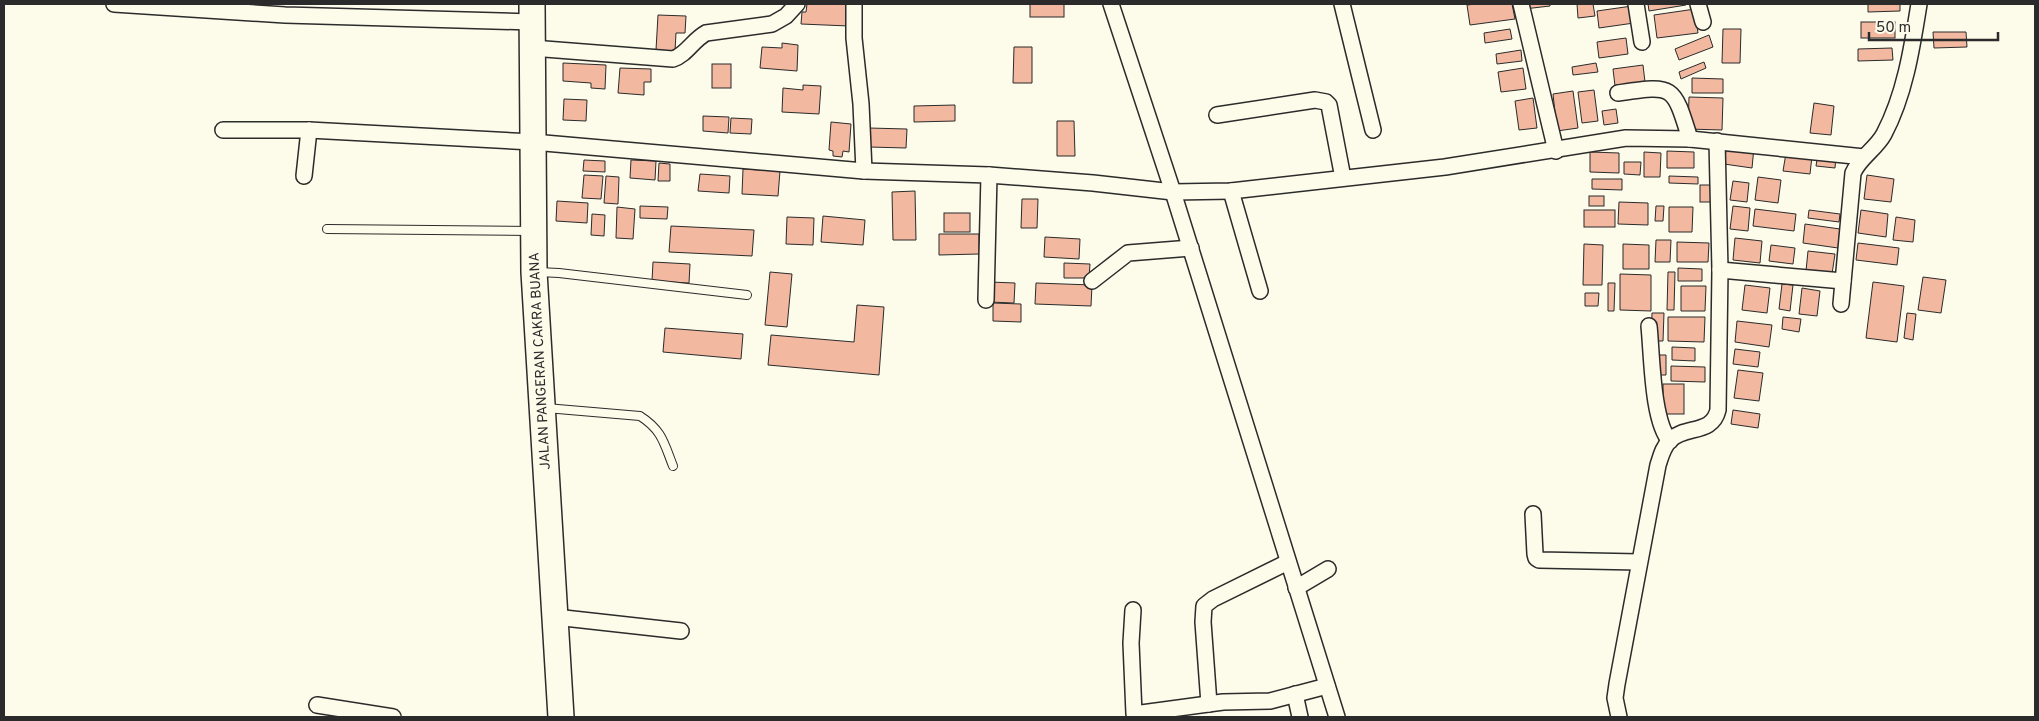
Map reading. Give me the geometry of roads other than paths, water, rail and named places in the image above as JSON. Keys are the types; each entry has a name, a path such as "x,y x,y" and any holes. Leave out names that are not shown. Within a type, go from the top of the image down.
{"main road":[{"name":"JALAN PANGERAN CAKRA BUANA","path":"532,13 532,231 541,408 561,717"}],"street":[{"path":"114,4 217,7 285,15 532,13"},
{"path":"532,48 673,59 679,57 698,37 706,33 772,24 786,16 797,4"},
{"path":"854,4 854,38 861,104 864,171"},
{"path":"1111,4 1191,248 1337,717"},
{"path":"1342,4 1373,130"},
{"path":"1521,4 1556,151"},
{"path":"1636,4 1642,42"},
{"path":"1698,4 1702,22"},
{"path":"1841,304 1852,180 1856,165 1879,142 1893,113 1908,68 1919,4"},
{"path":"1618,93 1651,88 1663,89 1671,93 1679,103 1690,138"},
{"path":"1217,115 1315,100 1326,102 1329,105 1343,178"},
{"path":"222,130 309,130 533,142 864,171 989,175 1093,183 1173,192 1231,191 1445,167 1556,151 1626,138 1690,138 1864,157"},
{"path":"304,176 309,130"},
{"path":"1619,717 1615,698 1617,684 1658,465 1664,449 1670,441 1682,433 1708,425 1716,417 1718,410 1720,270 1717,141"},
{"path":"986,300 989,175"},
{"path":"1231,191 1260,291"},
{"path":"1092,282 1128,253 1191,248"},
{"path":"1720,270 1843,281"},
{"path":"1649,326 1658,415 1663,434 1670,441"},
{"path":"1533,514 1535,554 1539,560 1639,562"},
{"path":"1209,704 1203,622 1204,606 1213,599 1288,562"},
{"path":"1296,588 1328,569"},
{"path":"1133,610 1131,643 1134,716 1209,704 1270,701 1327,686"},
{"path":"555,617 681,631"},
{"path":"1295,694 1300,717"},
{"path":"318,705 359,714 393,717"}],"lane":[{"path":"327,229 532,231"},
{"path":"534,272 558,273 746,295"},
{"path":"541,408 640,416 659,432 674,466"}]}
